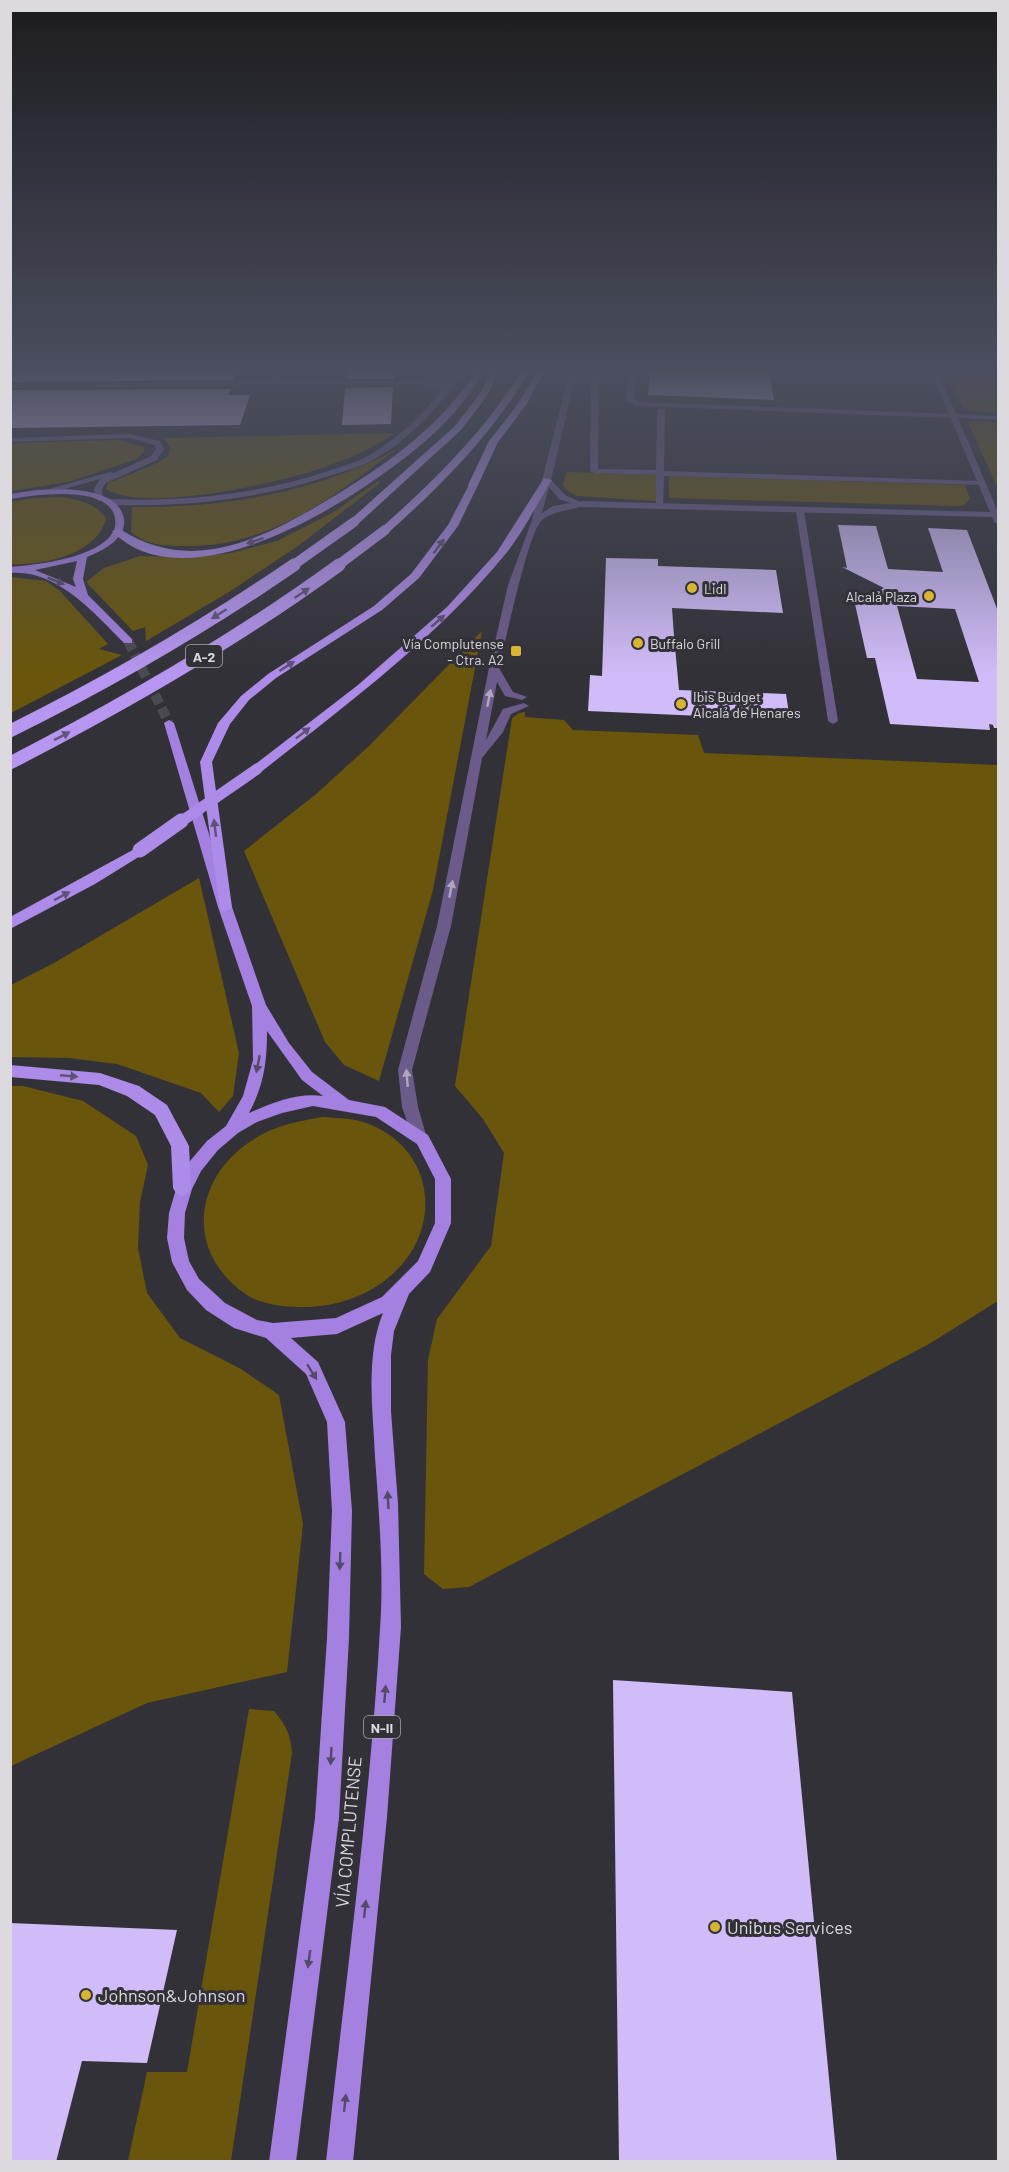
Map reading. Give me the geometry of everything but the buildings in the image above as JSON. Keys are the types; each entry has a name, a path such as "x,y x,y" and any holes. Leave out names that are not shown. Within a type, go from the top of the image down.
{"highway":[{"path":"117,531 128,541 146,549 172,553 212,551 255,542 285,528 380,470"},
{"name":"A-2","path":"10,731 64,705 206,623 284,574 354,522 411,470"},
{"name":"A-2","path":"10,763 86,724 227,642 314,584 385,530 449,470"},
{"path":"225,907 206,762 224,723 245,698 272,676 378,608 415,576 453,526 480,470"},
{"path":"10,924 90,881 140,850 257,769 362,687 451,609 501,554 547,480"},
{"path":"10,1071 100,1079 133,1091 161,1110 180,1146 182,1188"}],"main road":[{"path":"10,497 46,491 66,491 103,500 117,510 121,520 117,531 109,540 82,556 56,565 27,570 10,570"},
{"path":"82,556 78,579 83,596"},
{"path":"27,570 64,584 83,596 128,641"},
{"path":"169,723 225,907 259,1006 284,1047 307,1076 342,1101"},
{"path":"231,1130 250,1096 260,1060 259,1006"},
{"path":"313,1100 342,1101 371,1107 396,1118 418,1135 433,1154 442,1175 446,1199 444,1224 436,1249 421,1273 400,1294 362,1318 317,1332 271,1331 229,1318 198,1293 179,1261 174,1224 182,1188 203,1156 231,1130 257,1115 285,1105 313,1100"},
{"name":"VÍA COMPLUTENSE","path":"339,2162 375,1817 391,1627 388,1504 382,1411 382,1355 385,1330 400,1294"},
{"name":"VÍA COMPLUTENSE","path":"271,1331 312,1368 336,1422 342,1511 338,1638 327,1818 282,2162"}],"street":[{"path":"46,491 121,470"},
{"path":"126,470 103,481 98,489 103,500 160,503 255,494 339,470"},
{"path":"418,1135 410,1107 405,1070 444,926 494,668 513,585 536,520 549,470"},
{"path":"594,470 981,483"},
{"path":"536,520 556,508 580,504 998,517 976,470"},
{"path":"659,506 660,473"},
{"path":"547,480 561,497 580,504"},
{"path":"801,511 833,721"},
{"path":"477,757 499,730 504,713 523,701 509,694 494,668"}],"shaded area":[{"path":"11,470 103,470 68,482 11,491"},
{"path":"140,470 315,470 250,487 182,497 125,496 106,489 108,483"},
{"path":"350,470 368,470 298,517 243,539 214,544 169,546 149,542 131,532 132,507 200,505 234,501 268,495"},
{"path":"990,470 998,470 998,489"},
{"path":"567,472 656,475 656,501 576,496 565,489 563,484"},
{"path":"669,476 965,485 970,499 964,505 957,506 669,498"},
{"path":"378,481 381,482 298,546 229,592 146,641 145,627 133,631 86,582 104,568 140,556 193,557 231,553 277,541 332,513"},
{"path":"60,497 91,505 106,518 93,541 81,549 53,560 11,564 11,502"},
{"path":"11,577 46,581 60,591 108,644 99,649 122,655 11,713"},
{"path":"482,631 433,890 379,1081 344,1065 325,1042 244,851 315,795 369,746"},
{"path":"525,712 525,717 564,720 573,730 698,735 704,753 998,765 998,1301 929,1344 469,1587 443,1589 424,1574 428,1360 437,1319 491,1246 504,1153 483,1119 455,1086 512,718"},
{"path":"199,878 239,1053 233,1096 219,1112 201,1093 117,1064 69,1058 11,1057 11,985 54,963"},
{"path":"11,1086 23,1086 83,1101 136,1136 148,1165 140,1202 138,1248 147,1293 180,1338 241,1369 279,1395 303,1524 287,1672 147,1703 11,1766"},
{"path":"323,1117 360,1121 385,1132 404,1148 417,1168 424,1190 425,1213 419,1236 407,1258 388,1278 357,1296 334,1304 311,1307 265,1303 247,1295 227,1278 213,1258 205,1237 204,1216 208,1194 218,1174 234,1155 254,1139 279,1127"},
{"path":"249,1709 274,1711 287,1730 292,1753 231,2161 128,2161 147,2072 187,2072"}],"tunnel":[{"path":"128,641 169,723"}],"place":[{"name":"Lidl","path":"692,588"},
{"name":"Alcalá Plaza","path":"929,596"},
{"name":"Buffalo Grill","path":"638,643"},
{"name":"Vía Complutense - Ctra. A2","path":"516,651"},
{"name":"Ibis Budget Alcalá de Henares","path":"681,704"},
{"name":"Unibus Services","path":"715,1927"},
{"name":"Johnson&Johnson","path":"86,1995"}]}
